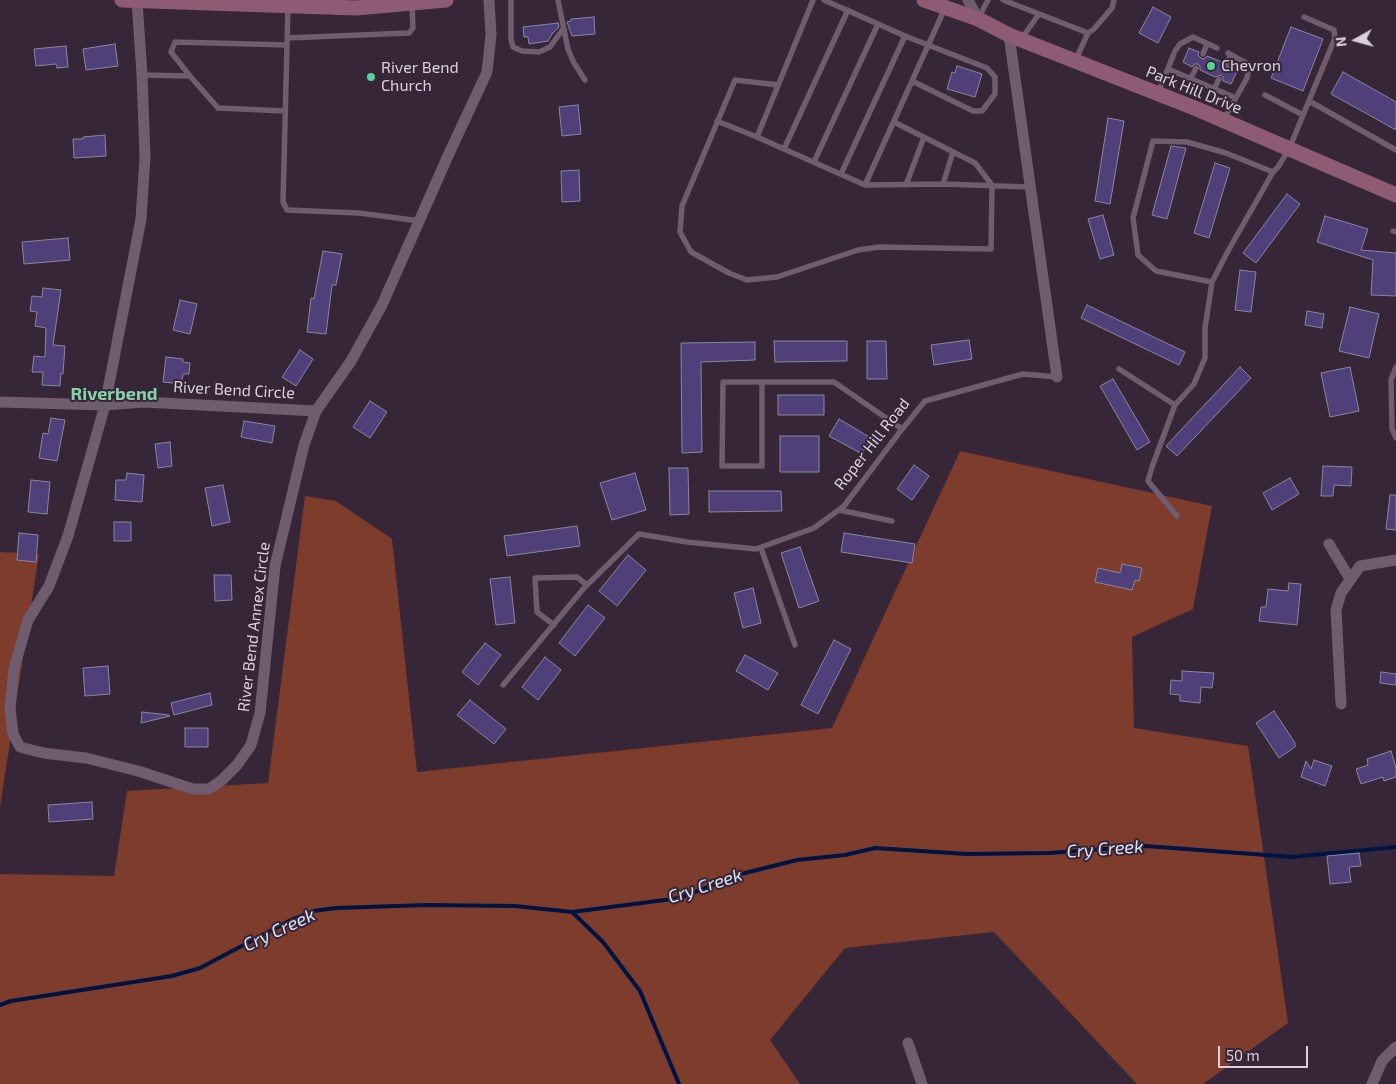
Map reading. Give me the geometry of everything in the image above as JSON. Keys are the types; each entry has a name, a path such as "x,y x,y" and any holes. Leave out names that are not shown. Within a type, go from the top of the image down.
{"main road":[{"path":"122,0 356,8 442,0"},
{"name":"Park Hill Drive","path":"924,0 978,19 1015,37 1158,93 1396,196"}],"street":[{"name":"River Bend Circle","path":"0,402 105,405 144,402 316,411 351,361 382,305 487,72 491,35 489,0"},
{"path":"968,0 978,19"},
{"path":"105,405 141,219 145,157 137,1"},
{"name":"Roper Hill Road","path":"1015,37 1030,187 1057,377"},
{"name":"River Bend Annex Circle","path":"105,405 68,536 49,586 28,620 14,668 10,708 13,734 20,747 43,753 86,758 193,789 209,789 222,780 237,765 251,745 260,713 275,566 304,445 316,411"},
{"path":"1329,544 1350,578"},
{"path":"1341,704 1336,610 1341,593 1360,566 1396,560"},
{"path":"908,1043 922,1084"},
{"path":"1372,1084 1382,1061 1396,1047"}],"lane":[{"path":"511,0 511,39 513,47 522,51 539,52 550,47 563,29"},
{"path":"558,0 568,49 585,80"},
{"path":"757,137 813,0"},
{"path":"824,0 905,36 987,68 995,77 995,94 982,111 973,112 912,81"},
{"path":"978,19 988,0"},
{"path":"1003,0 1088,33"},
{"path":"1075,61 1088,33 1093,30 1112,8 1114,0"},
{"path":"287,38 409,33 413,28 412,3"},
{"path":"288,6 283,202 287,210 359,213 420,221"},
{"path":"865,185 945,8"},
{"path":"784,149 848,10"},
{"path":"1015,37 1039,14"},
{"path":"1176,516 1148,481 1175,404 1194,384 1205,358 1205,328 1212,282 1273,172 1289,149 1335,38 1334,30 1304,17"},
{"path":"814,162 878,24"},
{"path":"841,174 905,36"},
{"path":"1158,93 1175,51 1180,44 1193,37 1216,48"},
{"path":"285,111 218,108 171,52 175,42 287,45"},
{"path":"1202,54 1207,44"},
{"path":"1223,120 1247,78 1249,69 1246,63 1230,54 1226,64"},
{"path":"1191,78 1196,68"},
{"path":"1168,69 1236,98"},
{"path":"142,76 190,76"},
{"path":"1214,88 1219,79"},
{"path":"778,85 735,80 682,206 680,232 691,252 729,273 747,280 777,277 858,250 879,247 991,249 992,185 975,163 894,122"},
{"path":"1265,95 1303,115"},
{"path":"1309,101 1396,150"},
{"path":"717,121 865,185 943,184 1030,187"},
{"path":"906,185 924,137"},
{"path":"1212,282 1156,271 1138,255 1133,218 1153,141 1187,142 1226,153 1273,172"},
{"path":"943,184 953,152"},
{"path":"1396,367 1390,380 1392,429 1396,438"},
{"path":"1119,369 1175,404"},
{"name":"Roper Hill Road","path":"503,685 586,585 639,534 756,550 814,528 844,506 902,428 925,401 1023,374 1057,377"},
{"path":"762,382 762,466 722,466 723,382 762,382 834,382 902,428"},
{"path":"839,510 892,521"},
{"path":"761,548 795,645"},
{"path":"554,625 537,612 535,578 577,576 586,585"}],"shaded area":[{"path":"960,451 1212,506 1193,609 1132,637 1134,728 1248,746 1288,1023 1203,1084 1137,1084 994,932 845,948 770,1040 800,1084 0,1084 0,874 114,876 127,791 268,783 305,496 336,501 392,539 417,772 832,728"},
{"path":"0,552 39,554 0,807"}],"building":[{"path":"1153,7 1171,17 1158,43 1139,33"},
{"path":"594,17 595,34 572,36 567,22 571,21 571,19"},
{"path":"558,23 559,27 548,41 529,44 528,37 524,37 523,27"},
{"path":"1291,27 1323,39 1303,91 1271,78"},
{"path":"115,44 118,66 86,70 83,49"},
{"path":"66,46 68,67 57,68 56,64 36,66 34,49"},
{"name":"Chevron","path":"1189,48 1199,52 1198,55 1201,58 1204,59 1207,56 1222,62 1224,68 1230,66 1238,69 1231,84 1223,81 1221,75 1215,77 1200,70 1198,64 1194,64 1192,67 1183,62"},
{"path":"957,66 982,74 975,97 947,89 952,72 955,73"},
{"path":"1343,72 1396,102 1396,130 1331,94"},
{"path":"578,105 581,134 562,136 559,107"},
{"path":"1108,118 1124,121 1110,204 1095,201"},
{"path":"105,135 106,156 74,158 73,139"},
{"path":"1171,146 1186,148 1167,219 1152,215"},
{"path":"1215,163 1230,168 1209,238 1194,233"},
{"path":"579,170 580,201 562,202 561,171"},
{"path":"1287,194 1300,204 1256,263 1243,253"},
{"path":"1103,215 1114,255 1100,259 1088,219"},
{"path":"1325,216 1368,229 1361,250 1396,253 1396,296 1371,295 1373,260 1317,242"},
{"path":"68,238 70,260 24,264 22,242"},
{"path":"323,251 342,254 336,285 332,285 326,334 307,332 311,298 314,299"},
{"path":"1240,270 1256,272 1251,312 1235,310"},
{"path":"43,288 61,290 53,345 65,346 60,386 42,385 43,372 32,372 34,356 45,357 46,328 35,326 37,312 30,311 32,296 42,297"},
{"path":"180,300 197,304 190,334 173,330"},
{"path":"1087,305 1185,352 1179,365 1081,318"},
{"path":"1350,307 1379,314 1369,358 1339,351"},
{"path":"1307,311 1324,314 1322,328 1305,325"},
{"path":"969,340 972,359 934,365 931,345"},
{"path":"774,341 847,341 847,361 775,362"},
{"path":"867,341 886,341 887,379 867,379"},
{"path":"755,342 755,360 701,362 702,452 682,453 681,343"},
{"path":"300,350 313,359 296,386 282,377"},
{"path":"166,357 183,359 183,362 190,363 189,374 183,374 181,384 163,382"},
{"path":"1240,367 1251,378 1177,456 1166,446"},
{"path":"1350,367 1359,411 1330,417 1321,373"},
{"path":"1113,379 1150,442 1137,450 1100,386"},
{"path":"778,395 824,395 824,415 778,415"},
{"path":"370,401 387,412 370,438 353,427"},
{"path":"51,418 65,420 57,461 39,458 43,433 48,434"},
{"path":"839,419 871,438 862,454 829,436"},
{"path":"244,421 275,426 272,443 241,437"},
{"path":"780,436 819,436 819,472 780,472"},
{"path":"170,442 172,466 158,468 155,444"},
{"path":"914,465 929,476 912,500 897,489"},
{"path":"1323,466 1352,467 1351,486 1334,485 1333,496 1321,496"},
{"path":"669,468 688,468 689,514 670,515"},
{"path":"127,473 144,475 142,502 115,500 116,480 126,480"},
{"path":"635,473 646,510 612,520 600,483"},
{"path":"1290,478 1299,494 1272,510 1263,493"},
{"path":"31,480 50,482 47,514 28,512"},
{"path":"223,485 230,522 212,526 205,488"},
{"path":"709,491 781,491 782,511 709,512"},
{"path":"1390,495 1396,495 1396,530 1386,529"},
{"path":"114,522 131,522 131,541 114,541"},
{"path":"577,526 580,546 507,556 504,536"},
{"path":"19,533 38,535 36,562 17,560"},
{"path":"844,533 915,544 912,563 841,552"},
{"path":"800,547 819,601 799,608 781,553"},
{"path":"628,555 646,570 617,606 599,591"},
{"path":"1122,564 1142,568 1139,581 1135,580 1132,590 1095,582 1098,568 1120,573"},
{"path":"214,575 231,575 232,600 215,601"},
{"path":"510,577 515,623 496,625 490,579"},
{"path":"1289,583 1301,584 1297,625 1259,621 1261,607 1266,607 1268,589 1288,591"},
{"path":"753,588 761,623 743,628 734,593"},
{"path":"588,605 605,618 575,656 559,643"},
{"path":"834,640 851,649 818,714 801,705"},
{"path":"485,643 501,655 478,685 462,672"},
{"path":"745,655 778,673 768,690 736,671"},
{"path":"545,657 561,670 538,700 522,687"},
{"path":"108,666 110,694 85,696 83,668"},
{"path":"1182,671 1214,673 1212,688 1201,687 1200,703 1180,701 1180,695 1170,694 1171,680 1182,681"},
{"path":"1381,672 1396,674 1396,685 1380,683"},
{"path":"210,693 212,705 174,715 171,703"},
{"path":"470,700 506,729 494,744 457,715"},
{"path":"1274,711 1295,743 1295,747 1279,758 1256,723"},
{"path":"142,712 169,715 170,716 141,723"},
{"path":"185,728 208,728 208,747 185,747"},
{"path":"1391,751 1396,768 1396,777 1384,781 1383,777 1361,784 1356,769 1368,765 1367,759"},
{"path":"1314,760 1332,766 1325,786 1301,777 1306,761 1311,769"},
{"path":"92,802 93,819 49,822 48,805"},
{"path":"1359,853 1361,866 1349,867 1351,882 1330,884 1327,856"}],"waterway":[{"name":"Cry Creek","path":"0,1005 11,1001 172,976 200,968 291,920 313,911 336,908 427,905 515,906 572,912 680,898 737,875 797,860 845,855 875,848 967,854 1049,853 1146,846 1292,857 1396,847"},
{"path":"572,912 603,942 640,991 679,1084"}],"place":[{"name":"Chevron","path":"1211,66"},
{"name":"River Bend Church","path":"371,77"}],"district":[{"name":"Riverbend","path":"114,394"}]}
